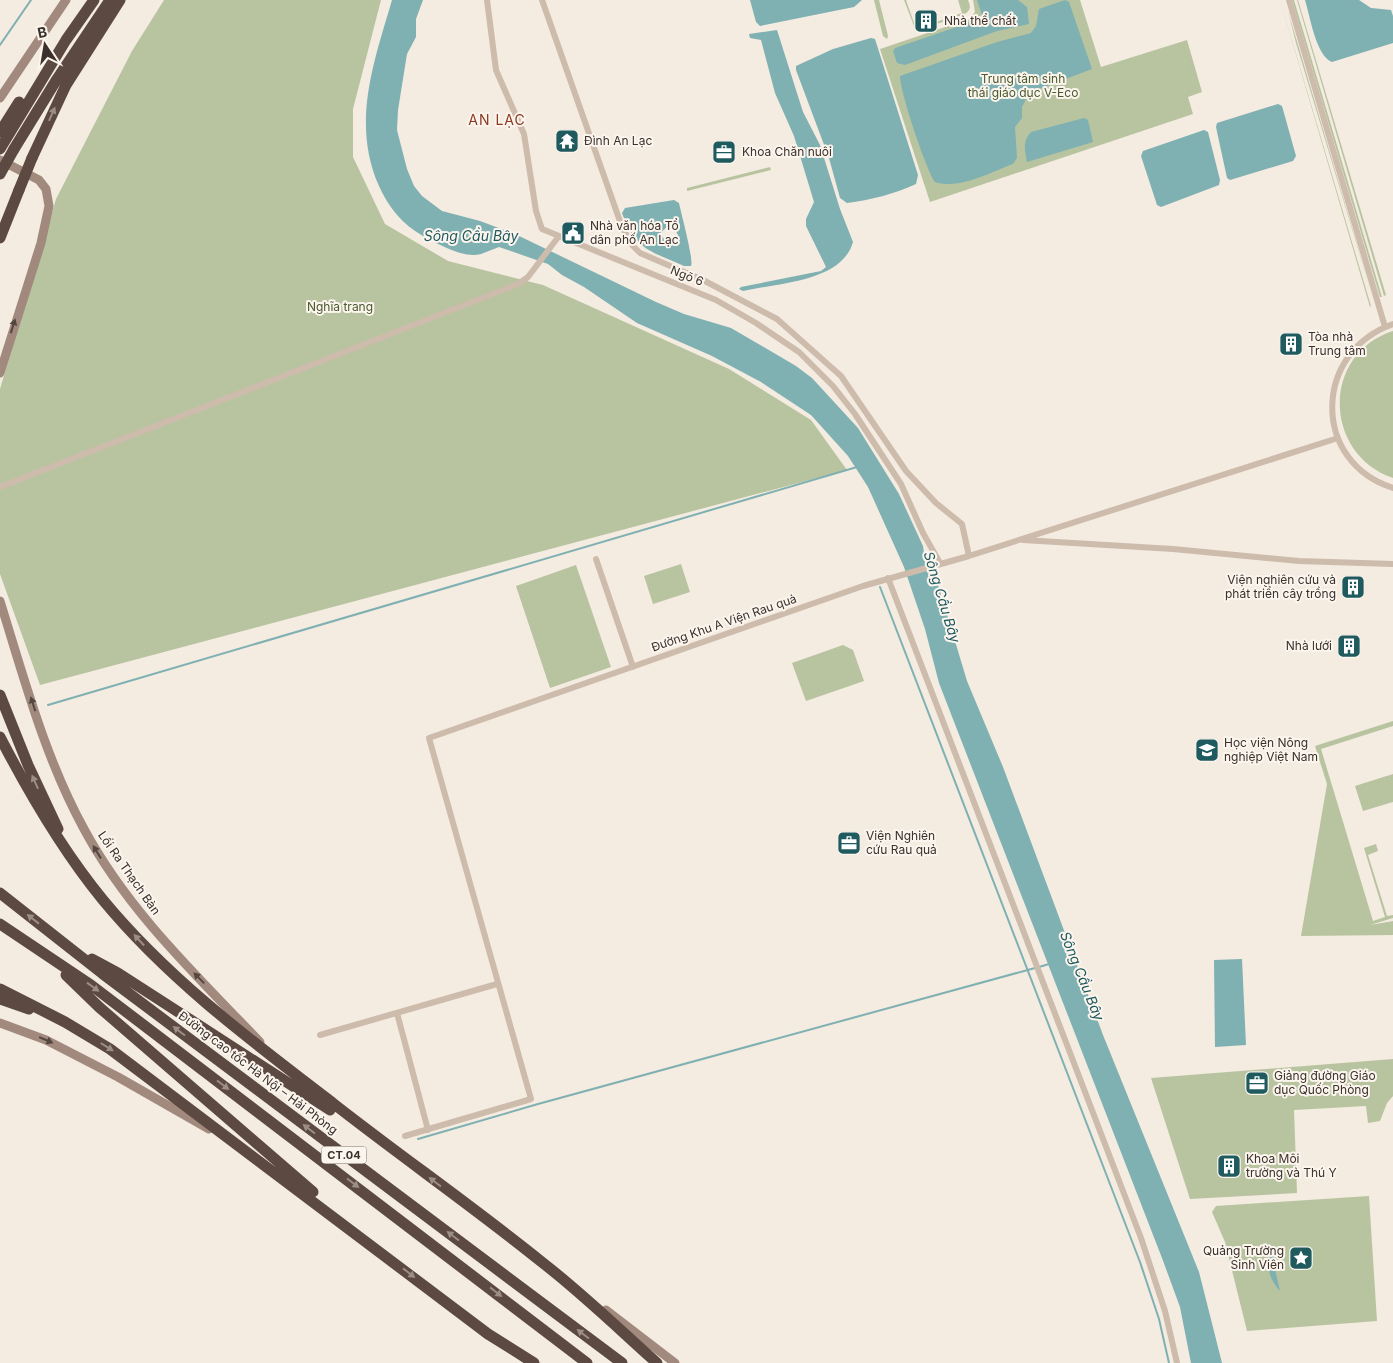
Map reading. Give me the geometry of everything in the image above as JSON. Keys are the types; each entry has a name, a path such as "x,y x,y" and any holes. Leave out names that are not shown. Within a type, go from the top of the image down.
{"highway":[{"path":"1,141 86,0"},
{"path":"1,141 94,0"},
{"path":"0,174 56,79 110,0"},
{"path":"0,238 32,158 66,85 120,0"},
{"path":"0,245 10,212"},
{"path":"0,695 28,765 71,857"},
{"path":"0,737 40,812 71,857 102,899 156,958 230,1023 281,1064 544,1264 657,1363"},
{"name":"Đường cao tốc Hà Nội – Hải Phòng","path":"0,893 622,1363"},
{"name":"CT.04","path":"0,924 106,996 587,1363"},
{"path":"67,945 118,973 395,1152"},
{"path":"52,961 99,1007 371,1243"},
{"path":"0,989 65,1022 110,1049 371,1243 488,1334 534,1363"},
{"path":"0,998 65,1022"}],"main road":[{"path":"0,98 66,0"},
{"path":"0,160 39,180 46,189 48,216 0,373"},
{"name":"Lối Ra Thạch Bàn","path":"0,602 48,752 84,831 118,884 153,929 281,1064"},
{"path":"0,1023 46,1040 118,1076 240,1146"},
{"path":"544,1264 675,1363"},
{"path":"488,1334 527,1363"}],"street":[{"name":"Ngõ 6","path":"487,0 496,70 524,134 536,211 543,230 557,238 709,297 756,323 799,352 828,379 855,414 901,484 939,563"},
{"path":"542,0 622,227 632,244 640,253 703,280 777,319 840,376 906,470 936,503 962,524 969,556"},
{"path":"1288,0 1385,326"},
{"path":"0,487 518,284 534,271 557,238"},
{"path":"1393,324 1385,326 1362,341 1347,357 1333,390 1332,405 1338,438 1346,453 1360,470 1377,482 1393,488"},
{"name":"Đường Khu A Viện Rau quả","path":"497,984 429,738 888,578 969,556 1338,438"},
{"path":"1020,540 1173,549 1299,561 1393,564"},
{"path":"596,559 633,666"},
{"path":"888,578 1036,960 1151,1265 1165,1311 1177,1363"},
{"path":"320,1035 497,984 531,1099 405,1136"},
{"path":"397,1013 428,1130"}],"green space":[{"name":"Nghĩa trang","path":"164,0 381,0 353,109 353,157 385,224 448,261 543,285 729,369 811,420 847,470 40,685 0,574 0,389 56,199 132,51"},
{"path":"874,0 879,0 888,36 887,39 883,36"},
{"path":"904,0 906,0 916,29 962,13 958,0 968,0 970,7 968,12 963,15 916,31"},
{"name":"Trung tâm sinh thái giáo dục V-Eco","path":"973,0 1080,0 1101,67 1187,40 1202,92 1188,97 1193,114 930,202 880,49 969,19 975,12"},
{"path":"1280,0 1371,306 1370,307"},
{"path":"1292,0 1294,0 1382,297 1380,297"},
{"path":"1297,0 1386,295 1384,296"},
{"path":"1288,11 1375,305 1296,43"},
{"path":"770,167 771,170 687,191 687,188"},
{"path":"1393,331 1393,478 1370,466 1353,448 1343,427 1340,404 1343,381 1353,360 1369,343"},
{"path":"681,564 690,592 653,604 644,576"},
{"path":"576,565 611,667 550,688 516,586"},
{"path":"843,645 853,650 864,681 806,701 792,663"},
{"path":"1393,721 1393,726 1321,749 1373,921 1385,917 1364,848 1376,844 1378,851 1368,855 1387,916 1393,915 1393,918 1370,925 1393,921 1393,935 1301,936 1327,784 1315,746"},
{"path":"1393,774 1393,802 1363,811 1355,786"},
{"path":"1393,1059 1393,1096 1387,1103 1380,1121 1368,1123 1366,1106 1294,1110 1297,1193 1190,1199 1151,1078"},
{"name":"Quảng Trường Sinh Viên","path":"1369,1196 1377,1321 1247,1331 1225,1242 1212,1212 1216,1206"}],"water":[{"name":"Sông Cầu Bây","path":"392,0 423,0 416,19 416,37 407,54 398,110 397,130 407,169 414,186 422,196 442,211 480,221 515,234 656,302 684,314 731,328 796,366 812,378 858,428 899,494 923,546 926,569 936,578 967,681 1003,767 1103,1035 1199,1272 1222,1363 1191,1363 1180,1307 1162,1258 939,683 925,629 904,567 868,487 848,456 811,415 761,382 712,356 637,323 548,264 499,247 481,254 459,253 423,236 402,221 387,201 379,186 371,162 367,139 368,93 378,46"},
{"path":"750,0 862,0 854,7 760,26 756,22"},
{"path":"977,0 1018,0 1027,7 1029,24 997,31 905,65 897,63 893,51 895,48 983,18"},
{"path":"1065,0 1069,2 1092,69 1029,93 1022,107 1022,118 1015,127 1017,158 1013,164 964,182 944,184 935,182 914,130 900,76 997,42 1031,33 1036,26 1039,9"},
{"path":"1305,0 1359,0 1371,8 1391,10 1393,16 1393,43 1332,62 1326,58 1318,44"},
{"path":"777,30 803,112 820,145 840,209 853,242 847,255 836,265 822,273 790,283 743,291 739,289 741,287 821,271 826,267 806,226 806,219 814,202 794,136 775,93 761,40 750,38 749,34"},
{"path":"871,38 875,39 918,175 916,184 908,188 882,196 847,203 840,198 829,158 796,66 833,49"},
{"path":"1278,104 1282,106 1296,156 1293,161 1230,180 1227,178 1216,127 1217,123"},
{"path":"1084,118 1088,120 1093,142 1027,162 1025,143 1031,132"},
{"path":"1204,130 1208,132 1220,180 1219,185 1161,207 1157,205 1141,156 1143,151"},
{"path":"674,200 679,203 689,246 691,266 684,266 662,257 639,242 627,225 622,213 625,208","holes":["668,226 673,226 678,235 676,243 668,245 660,233"]},
{"path":"1242,959 1246,1045 1215,1047 1214,960"},
{"path":"1273,1247 1280,1291 1270,1276 1269,1270 1269,1259"}],"waterway":[{"path":"0,45 31,0"},
{"path":"48,705 857,467"},
{"path":"880,587 1140,1262 1159,1319 1169,1363"},
{"path":"1039,967 1049,964"},
{"path":"418,1139 538,1104 1035,968"}],"place":[{"name":"Nhà thể chất","path":"926,21"},
{"name":"Đình An Lạc","path":"567,141"},
{"name":"Khoa Chăn nuôi","path":"724,152"},
{"name":"Nhà văn hóa Tổ dân phố An Lạc","path":"573,233"},
{"name":"Tòa nhà Trung tâm","path":"1291,344"},
{"name":"Viện nghiên cứu và phát triển cây trồng","path":"1353,587"},
{"name":"Nhà lưới","path":"1349,646"},
{"name":"Học viện Nông nghiệp Việt Nam","path":"1207,750"},
{"name":"Viện Nghiên cứu Rau quả","path":"849,843"},
{"name":"Giảng đường Giáo dục Quốc Phòng","path":"1257,1083"},
{"name":"Khoa Môi trường và Thú Y","path":"1229,1166"},
{"name":"Quảng Trường Sinh Viên","path":"1301,1258"}],"district":[{"name":"AN LẠC","path":"497,120"}]}
